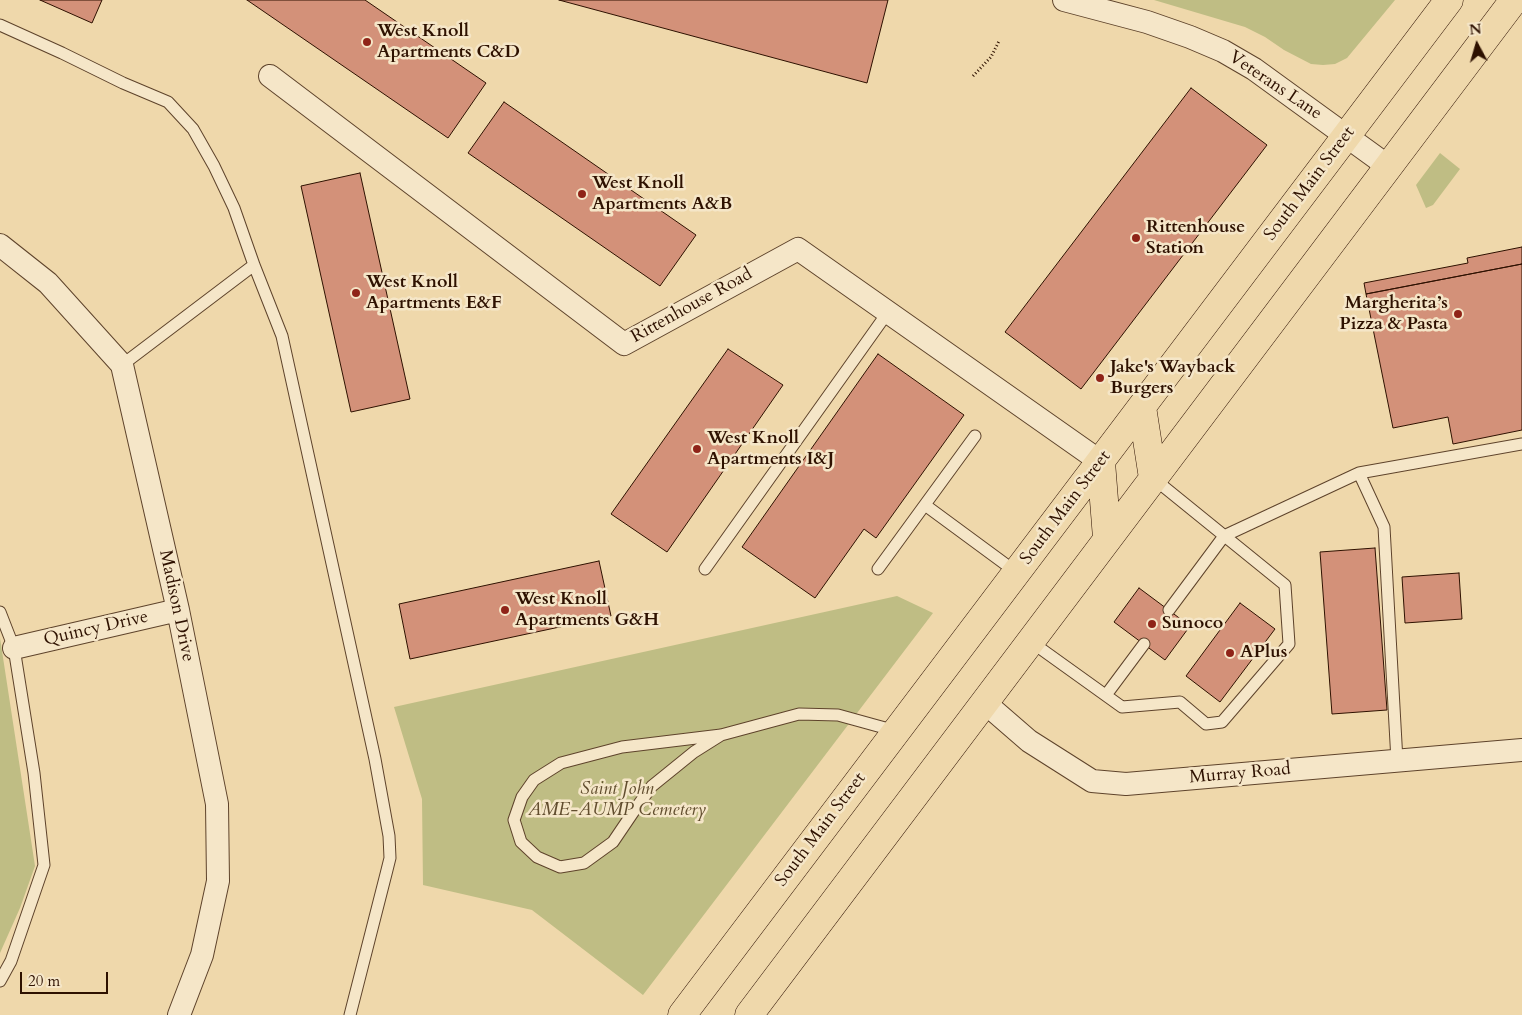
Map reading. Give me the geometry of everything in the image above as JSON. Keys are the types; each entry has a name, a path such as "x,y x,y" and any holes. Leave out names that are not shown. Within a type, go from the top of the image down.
{"main road":[{"name":"South Main Street","path":"682,1015 1449,0"},
{"path":"749,1015 1514,0"},
{"path":"1142,407 1153,478"},
{"path":"1101,462 1107,538"}],"street":[{"name":"Veterans Lane","path":"1064,0 1147,22 1190,37 1223,52 1254,69 1389,167"},
{"name":"Rittenhouse Road","path":"270,76 624,344 798,249 1101,462"},
{"name":"Madison Drive","path":"0,245 48,283 122,365 178,610 217,804 218,881 202,955 180,1015"},
{"name":"Quincy Drive","path":"14,648 178,610"},
{"name":"Murray Road","path":"984,702 1029,741 1092,781 1126,784 1522,750"}],"lane":[{"path":"0,25 168,102 193,128 234,208 282,336 375,759 389,836 390,858 350,1015"},
{"path":"122,365 254,264"},
{"path":"705,569 888,312"},
{"path":"878,569 975,436"},
{"path":"1169,610 1224,536 1359,472 1522,444"},
{"path":"1359,472 1384,527 1397,760"},
{"path":"1030,641 1122,707 1180,702 1206,724 1222,722 1289,644 1284,585 1153,478"},
{"path":"925,505 1017,572"},
{"path":"0,612 14,648 34,773 44,865 11,961 0,981"},
{"path":"1106,695 1144,644"},
{"path":"721,734 694,752 652,786 613,842 584,863 560,867 537,857 521,842 514,820 522,797 534,780 561,763 622,747 721,734 798,714 838,715 896,731"}],"path":[{"path":"973,76 991,57 999,41"}],"green space":[{"path":"1154,0 1395,0 1347,58 1335,64 1323,65 1311,64 1245,27"},
{"path":"1440,153 1460,169 1433,205 1426,208 1416,185"},
{"name":"Saint John AME-AUMP Cemetery","path":"897,596 933,613 643,995 532,910 423,885 422,799 394,707"},
{"path":"0,638 35,866 20,908 0,953"}],"building":[{"path":"40,0 102,0 92,23"},
{"name":"West Knoll Apartments C&D","path":"247,0 365,0 486,83 448,138"},
{"path":"559,0 888,0 867,83"},
{"name":"Rittenhouse Station","path":"1191,88 1267,145 1081,389 1005,332"},
{"name":"West Knoll Apartments A&B","path":"504,102 696,235 660,286 468,153"},
{"name":"West Knoll Apartments E&F","path":"360,173 410,399 351,412 301,186"},
{"path":"1522,247 1522,264 1366,294 1364,283 1468,263 1467,258"},
{"path":"1522,264 1522,430 1453,444 1448,417 1393,428 1366,294"},
{"name":"West Knoll Apartments I&J","path":"728,349 783,385 667,552 611,514"},
{"path":"878,354 964,415 876,538 864,529 815,598 742,547"},
{"path":"1375,548 1387,710 1332,714 1320,552"},
{"name":"West Knoll Apartments G&H","path":"599,561 611,616 410,659 399,604"},
{"path":"1459,573 1462,619 1405,623 1402,577"},
{"name":"Sunoco","path":"1139,588 1190,626 1165,660 1114,622"},
{"name":"APlus","path":"1240,603 1275,629 1220,702 1186,676"}],"place":[{"name":"West Knoll Apartments C&D","path":"367,42"},
{"name":"West Knoll Apartments A&B","path":"582,194"},
{"name":"Rittenhouse Station","path":"1136,238"},
{"name":"West Knoll Apartments E&F","path":"356,293"},
{"name":"Margherita’s Pizza & Pasta","path":"1458,314"},
{"name":"Jake's Wayback Burgers","path":"1100,378"},
{"name":"West Knoll Apartments I&J","path":"697,449"},
{"name":"West Knoll Apartments G&H","path":"505,610"},
{"name":"Sunoco","path":"1152,624"},
{"name":"APlus","path":"1230,653"}]}
